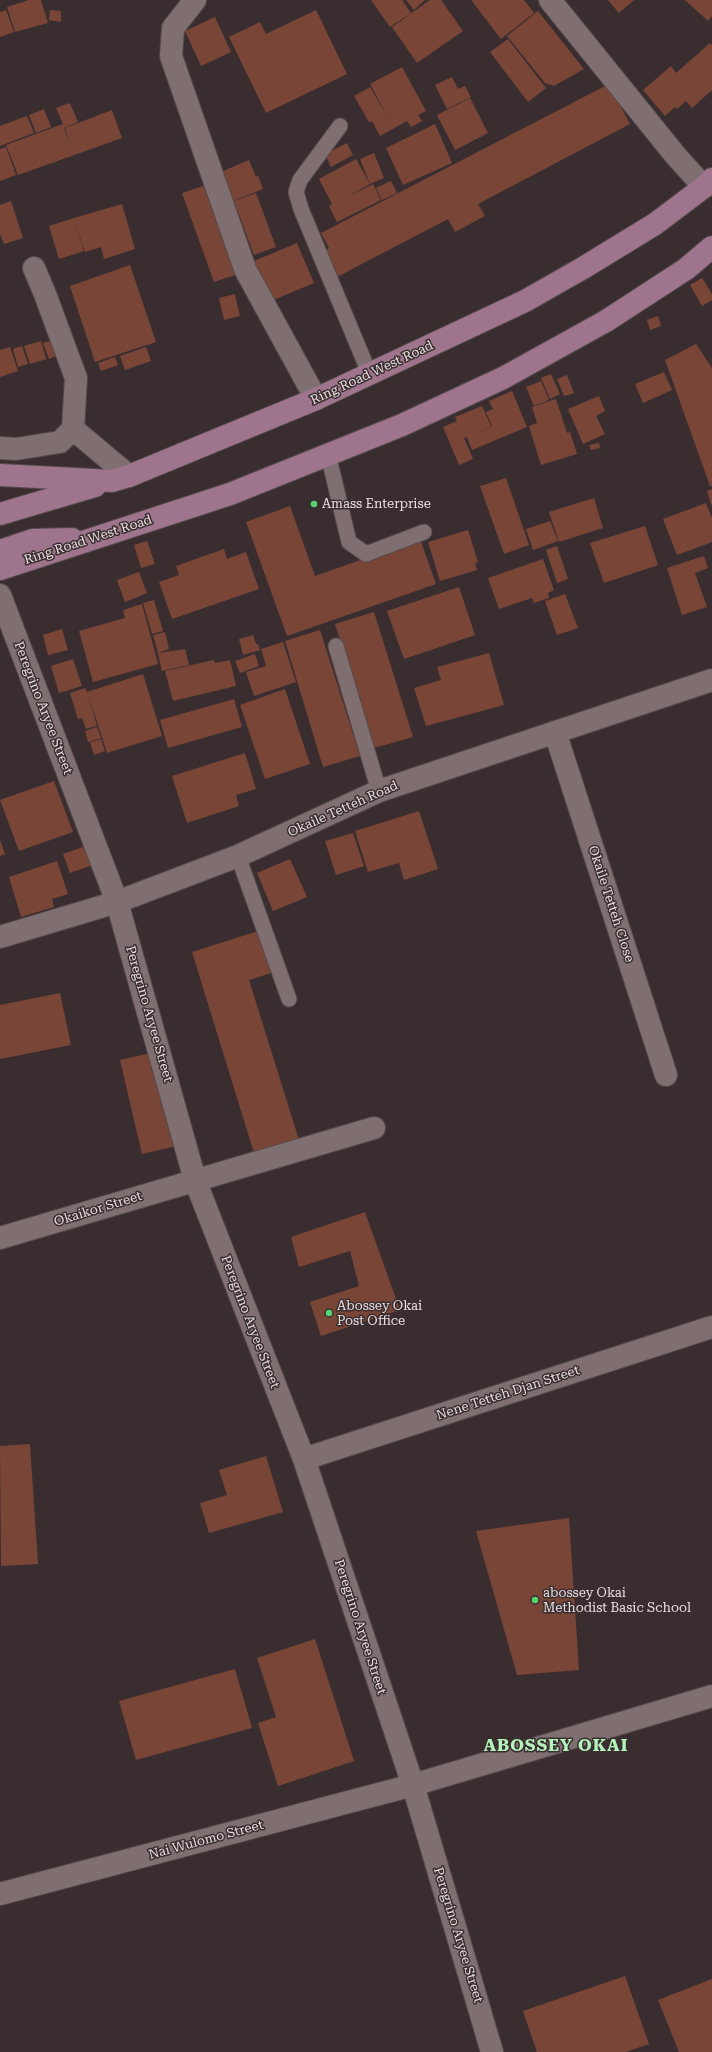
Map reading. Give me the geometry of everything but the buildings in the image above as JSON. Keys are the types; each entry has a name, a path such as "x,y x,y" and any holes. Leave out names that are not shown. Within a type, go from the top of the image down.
{"main road":[{"name":"Ring Road West Road","path":"0,475 120,478 316,399 525,301 655,224 708,183"},
{"name":"Ring Road West Road","path":"0,569 230,494 402,425 510,374 612,318 686,269 712,247"},
{"path":"0,514 120,478"},
{"name":"Ring Road West Road","path":"0,551 33,540 91,539"}],"street":[{"path":"195,0 173,28 170,56 245,269 316,399"},
{"path":"550,0 676,156 708,183"},
{"path":"0,448 16,449 60,442 73,429 76,378 34,268"},
{"path":"73,429 120,478"},
{"name":"Peregrino Aryee Street","path":"0,595 117,902 195,1180 304,1459 413,1786 492,2052"},
{"name":"Okaile Tetteh Road","path":"0,937 117,902 238,856 379,791 712,680"},
{"name":"Okaile Tetteh Close","path":"555,732 666,1076"},
{"name":"Okaikor Street","path":"0,1238 374,1128"},
{"name":"Nene Tetteh Djan Street","path":"304,1459 712,1327"},
{"name":"Nai Wulomo Street","path":"0,1894 413,1786 712,1696"}],"lane":[{"path":"340,126 300,180 296,192 301,209 370,375"},
{"path":"328,454 349,542 366,554 424,532"},
{"path":"336,646 379,791"},
{"path":"238,856 289,999"}],"place":[{"name":"Amass Enterprise","path":"314,504"},
{"name":"Abossey Okai Post Office","path":"329,1313"},
{"name":"abossey Okai Methodist Basic School","path":"535,1600"}],"district":[{"name":"ABOSSEY OKAI","path":"556,1746"}]}
